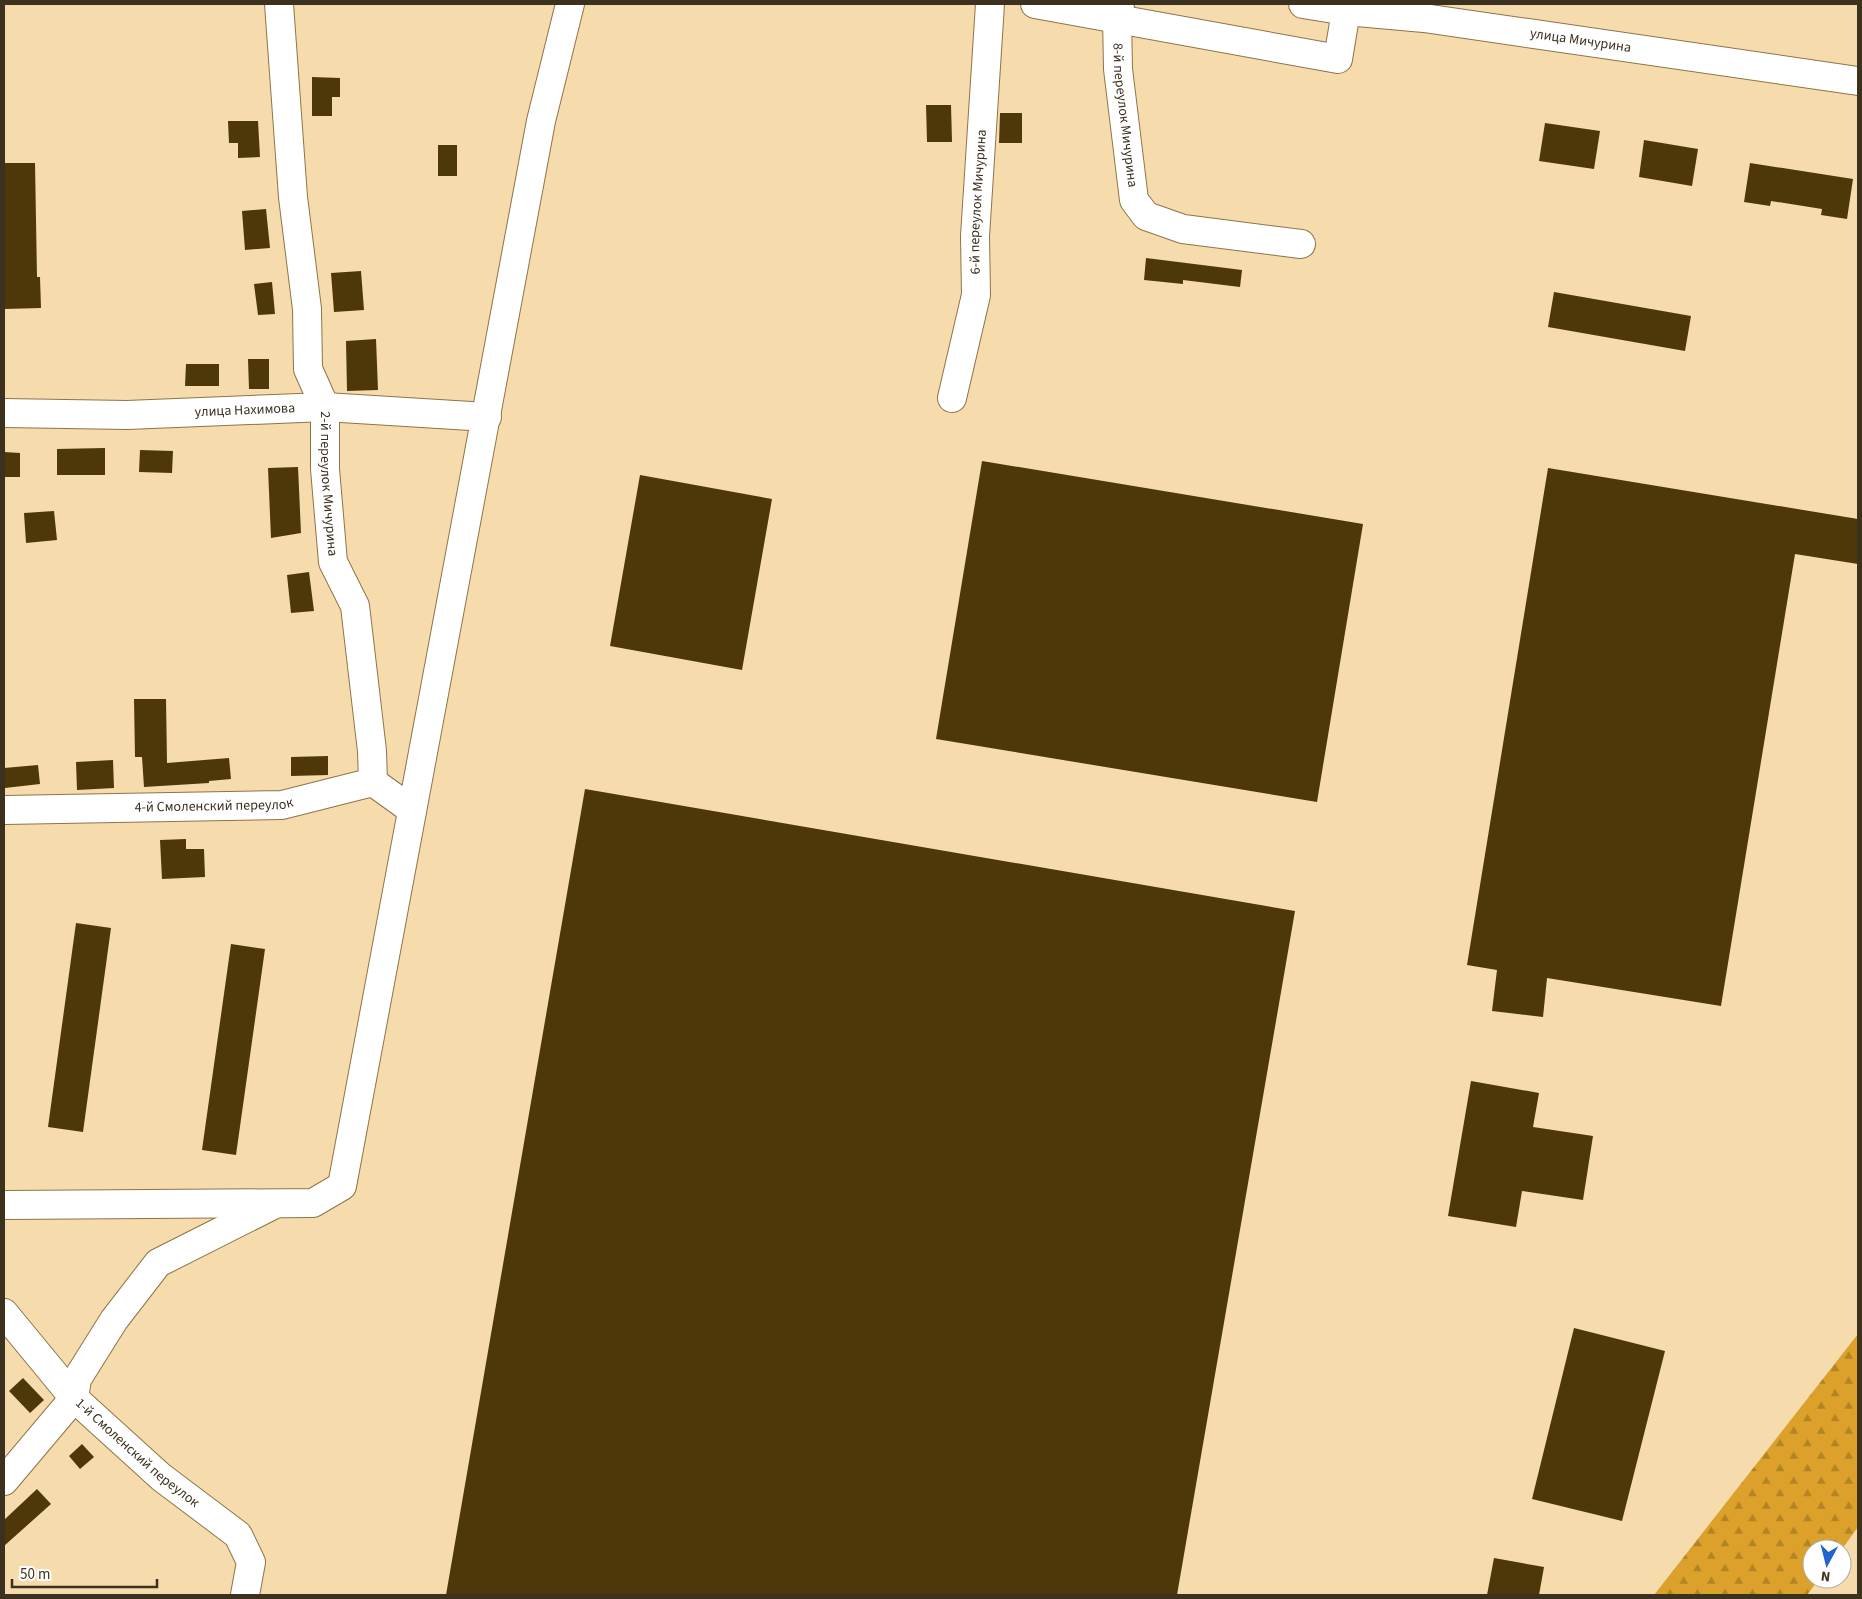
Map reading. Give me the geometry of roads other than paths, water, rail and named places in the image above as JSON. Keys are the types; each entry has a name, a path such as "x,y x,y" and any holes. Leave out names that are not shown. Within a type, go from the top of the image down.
{"street":[{"name":"2-й переулок Мичурина","path":"279,4 293,197 307,309 308,369 325,407 326,469 333,562 356,606 372,751 373,782"},
{"path":"4,1205 313,1203 342,1186 541,121 570,4"},
{"name":"6-й переулок Мичурина","path":"952,398 976,295 975,236 990,4"},
{"path":"1035,4 1118,10 1338,59 1346,11"},
{"name":"улица Мичурина","path":"1303,4 1346,11 1424,11 1858,81"},
{"name":"8-й переулок Мичурина","path":"1118,10 1118,69 1134,200 1146,216 1184,229 1300,244"},
{"name":"улица Нахимова","path":"4,413 127,415 325,407 487,416"},
{"path":"373,782 412,810"},
{"name":"4-й Смоленский переулок","path":"4,810 282,806 373,782"},
{"path":"4,1481 74,1398 77,1379 114,1320 158,1263 275,1204"},
{"name":"1-й Смоленский переулок","path":"4,1313 74,1398 160,1477 238,1535 250,1562 245,1595"}]}
